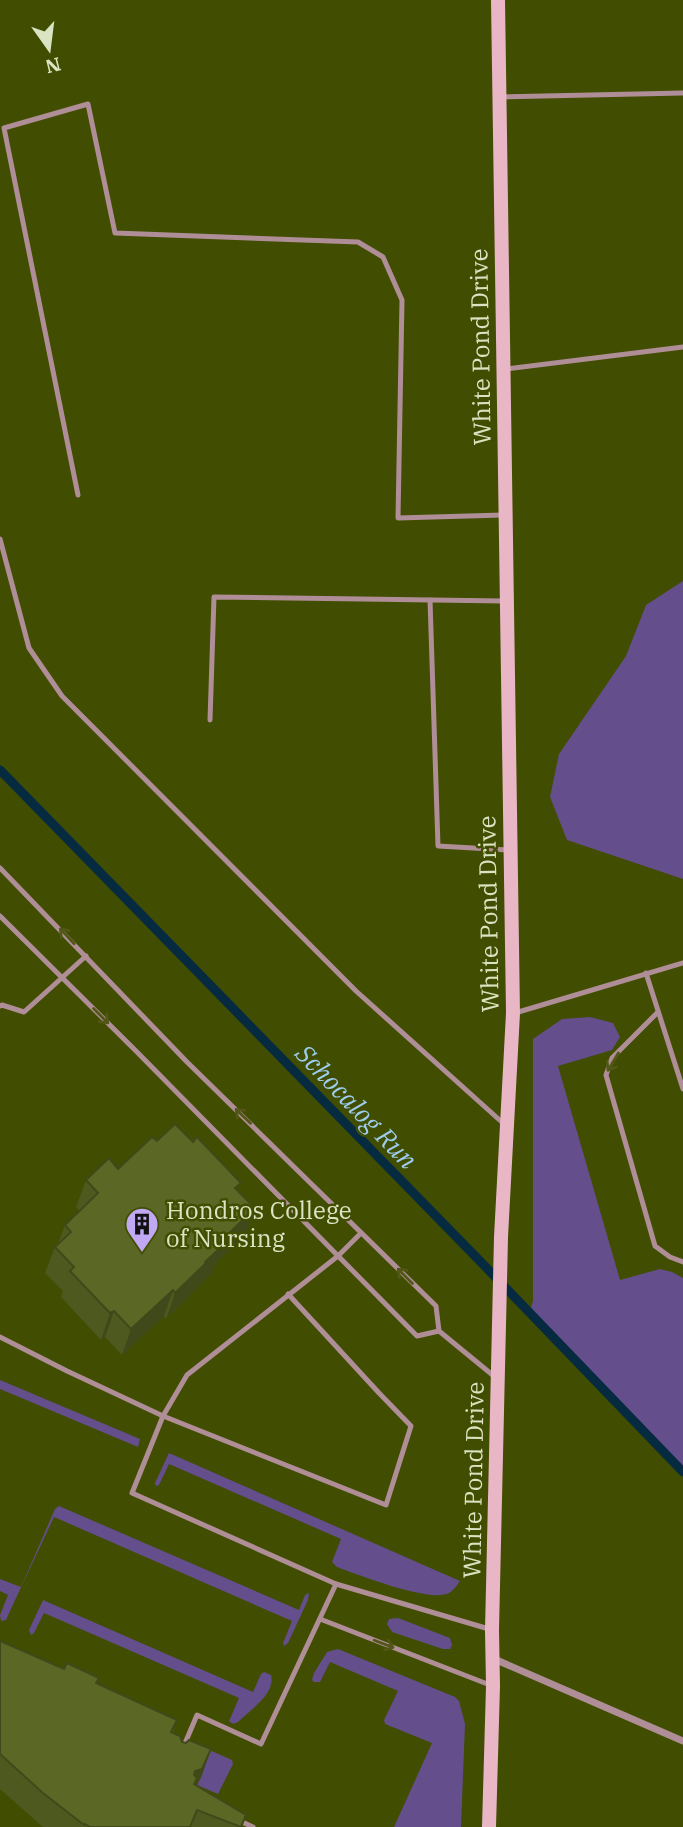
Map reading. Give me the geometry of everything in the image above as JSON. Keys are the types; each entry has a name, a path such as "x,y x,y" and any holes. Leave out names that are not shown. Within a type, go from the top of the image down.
{"street":[{"name":"White Pond Drive","path":"489,1827 494,1686 492,1630 500,1292 513,1013 498,0"},
{"path":"492,1658 683,1741"}],"lane":[{"path":"498,97 683,93"},
{"path":"78,495 4,128 88,104 115,233 358,242 383,257 402,300 398,518 506,515"},
{"path":"503,369 683,347"},
{"path":"0,539 29,648 62,696 356,991 507,1126"},
{"path":"210,720 214,597 507,601"},
{"path":"430,600 439,846 510,850"},
{"path":"0,868 187,1062 436,1307 439,1331 498,1380"},
{"path":"0,916 417,1336 439,1331"},
{"path":"0,1006 24,1012 86,956"},
{"path":"513,1013 683,963"},
{"path":"646,973 683,1089"},
{"path":"658,1012 612,1058 606,1074 655,1246 683,1262"},
{"path":"361,1233 338,1256 187,1375 163,1416 132,1493 336,1584 492,1630"},
{"path":"0,1337 163,1416 386,1505 411,1426 288,1294"},
{"path":"181,1752 197,1715 261,1744 336,1584"},
{"path":"320,1619 494,1686"},
{"path":"228,1816 253,1827"}],"shaded area":[{"path":"683,581 683,879 567,840 550,797 559,754 626,656 646,605"},
{"path":"590,1017 613,1023 620,1037 612,1050 558,1066 620,1280 660,1269 683,1278 683,1472 529,1314 533,1301 533,1039 562,1019"},
{"path":"0,1380 140,1439 138,1447 0,1389"},
{"path":"169,1453 460,1581 449,1593 427,1594 394,1587 337,1567 332,1562 341,1539 169,1464 156,1486"},
{"path":"59,1506 299,1610 305,1595 309,1593 288,1643 284,1646 283,1643 292,1621 54,1517 6,1620 1,1621 0,1615 8,1595 0,1591 0,1579 21,1587 55,1509"},
{"path":"43,1600 253,1692 264,1672 271,1675 270,1689 255,1707 233,1724 229,1721 239,1698 44,1613 31,1635 29,1630"},
{"path":"398,1618 450,1638 450,1649 392,1632 387,1624 389,1619"},
{"path":"338,1649 459,1701 465,1724 461,1827 394,1827 432,1743 385,1724 384,1720 398,1691 330,1662 320,1682 312,1680 327,1652"},
{"path":"205,1748 232,1760 233,1764 218,1794 197,1785 202,1775"}],"building":[{"name":"Hondros College of Nursing","path":"175,1124 193,1142 197,1137 241,1183 235,1188 255,1208 218,1244 221,1247 206,1263 131,1329 114,1311 110,1313 70,1271 74,1267 55,1247 71,1232 65,1225 98,1193 86,1180 109,1158 118,1169 152,1137 157,1141"},
{"path":"0,1641 64,1669 67,1663 99,1678 96,1683 177,1720 171,1732 180,1736 182,1742 189,1740 211,1749 202,1769 195,1771 197,1778 194,1784 246,1815 241,1827 197,1810 190,1827 84,1825 0,1754"}],"waterway":[{"name":"Schocalog Run","path":"0,770 683,1472"}],"place":[{"name":"Hondros College of Nursing","path":"142,1254"}]}
